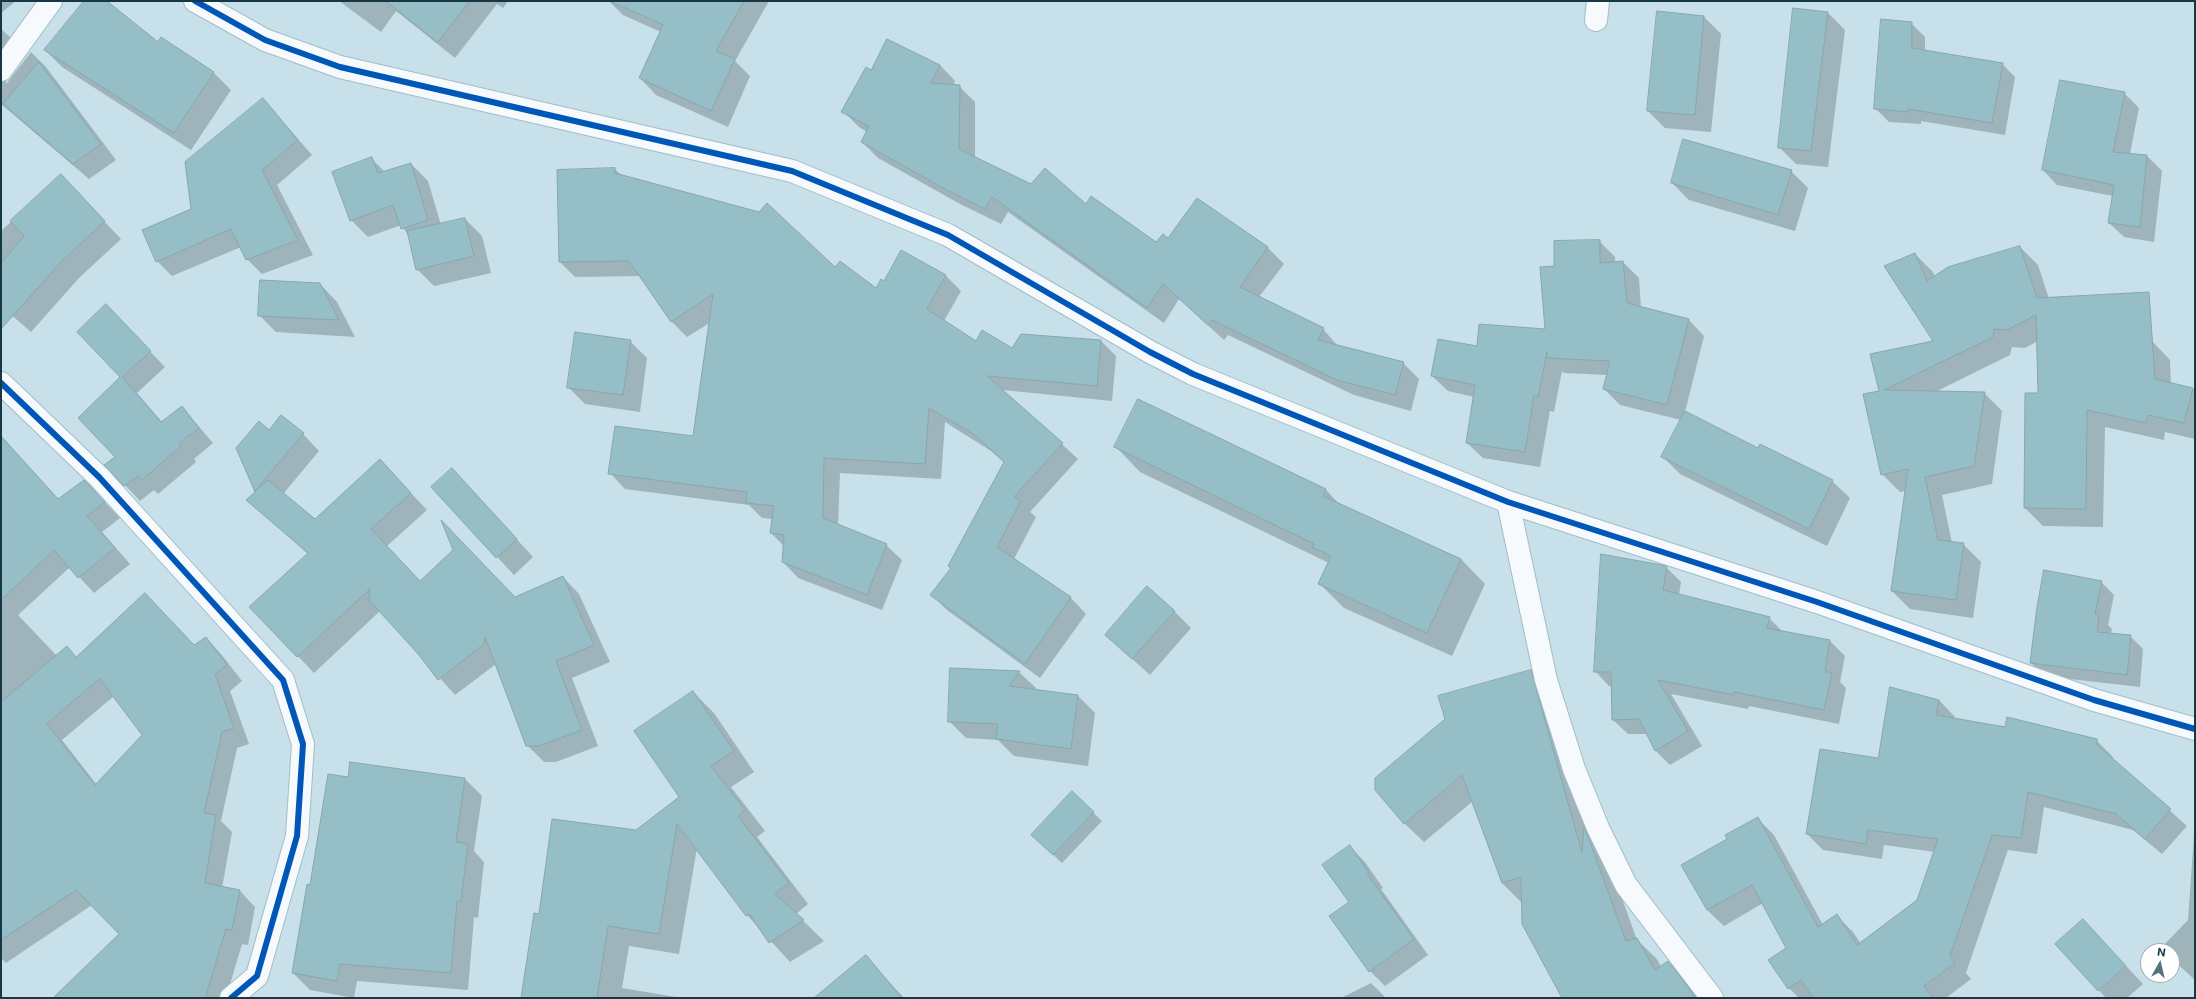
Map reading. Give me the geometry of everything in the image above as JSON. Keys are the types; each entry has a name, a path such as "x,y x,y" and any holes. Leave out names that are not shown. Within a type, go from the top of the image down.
{"street":[{"path":"1,70 51,1"},
{"path":"195,1 265,40 340,67 792,171 948,235 1150,352 1193,374 1508,502 1817,602 2094,700 2195,729"},
{"path":"1,383 99,477 283,680 303,744 297,836 257,976 231,998"},
{"path":"1508,502 1546,680 1574,769 1598,828 1626,885 1712,998"}],"building":[{"path":"84,1 107,1 158,42 161,37 214,72 174,133 44,50"},
{"path":"386,1 470,1 438,42"},
{"path":"610,1 744,1 716,51 735,59 711,111 639,78 663,25"},
{"path":"1793,8 1828,12 1811,151 1778,148"},
{"path":"1657,11 1704,16 1695,115 1647,111"},
{"path":"1881,19 1912,22 1912,48 2003,63 1992,123 1908,109 1908,112 1874,109"},
{"path":"887,39 940,65 931,83 960,85 959,149 1031,184 1045,168 1086,204 1091,196 1156,242 1163,234 1168,238 1197,198 1268,247 1240,287 1324,328 1318,340 1404,362 1395,395 1337,380 1212,320 1208,325 1163,284 1147,308 992,197 985,209 943,188 861,142 869,126 841,112 866,67 871,70"},
{"path":"39,62 101,144 73,164 3,104"},
{"path":"2060,80 2125,92 2113,152 2147,155 2140,227 2108,223 2114,185 2042,170"},
{"path":"263,98 298,140 262,170 298,240 246,260 231,229 156,262 142,230 191,209 185,162"},
{"path":"1683,139 1792,170 1778,215 1671,183"},
{"path":"372,157 378,173 411,163 428,220 401,229 393,205 350,221 332,172"},
{"path":"615,168 615,173 759,212 767,203 835,267 840,261 876,288 881,279 884,281 901,250 946,275 927,309 976,341 982,330 1012,348 1021,334 1101,340 1097,386 987,376 1063,443 1014,497 1021,501 997,547 1071,597 1025,664 930,595 951,568 948,566 1004,462 975,435 929,408 925,464 824,458 823,518 887,544 867,595 782,562 784,535 770,533 774,506 746,503 747,492 608,474 615,426 693,436 713,294 671,322 629,261 559,262 557,170"},
{"path":"61,174 105,221 62,261 1,329 1,263 24,236 10,221"},
{"path":"465,218 474,256 416,270 407,231"},
{"path":"1600,240 1600,263 1623,261 1627,303 1689,319 1667,405 1603,389 1610,361 1547,358 1547,352 1538,397 1534,396 1525,452 1466,443 1475,385 1431,376 1438,339 1477,346 1479,324 1545,329 1540,267 1554,266 1554,241"},
{"path":"2020,246 2037,298 2149,292 2155,379 2193,388 2184,423 2148,415 2146,423 2087,410 2086,509 2024,508 2025,393 2038,393 2036,315 2007,330 1994,329 1993,337 1884,390 1985,392 1974,466 1925,477 1938,540 1964,543 1956,600 1891,591 1908,469 1881,475 1863,394 1879,391 1870,354 1933,341 1884,266 1915,253 1927,281 1948,267"},
{"path":"260,280 320,283 339,320 258,316"},
{"path":"106,304 151,351 122,377 161,422 182,406 199,428 179,443 181,446 142,480 138,476 124,486 104,465 115,457 78,418 120,377 77,332"},
{"path":"575,332 631,340 623,395 567,388"},
{"path":"1138,399 1326,489 1323,496 1461,559 1427,633 1318,584 1331,556 1312,547 1314,544 1114,447"},
{"path":"1685,411 1758,448 1760,444 1833,480 1809,529 1661,457"},
{"path":"281,415 304,433 255,491 268,480 315,519 380,459 411,493 371,529 420,581 453,550 441,520 515,597 563,576 594,645 556,661 582,730 539,746 526,746 485,637 484,644 438,680 419,655 369,600 370,589 297,657 249,607 308,553 246,500 255,492 236,448 259,421 269,430"},
{"path":"1,436 58,499 84,480 105,502 87,516 115,548 78,578 54,550 1,600"},
{"path":"452,468 517,539 496,558 431,487"},
{"path":"1601,554 1667,566 1663,590 1770,617 1767,628 1830,640 1825,671 1832,673 1824,710 1734,692 1734,695 1658,680 1688,731 1655,751 1639,719 1612,720 1611,672 1594,672"},
{"path":"2044,570 2102,581 2095,614 2099,615 2097,632 2131,635 2127,675 2030,663 2037,607"},
{"path":"1147,586 1175,611 1132,659 1105,635"},
{"path":"145,593 194,645 206,637 227,665 215,674 234,728 222,732 204,813 216,815 205,883 240,890 232,930 226,929 205,998 53,998 119,934 76,890 1,940 1,702 67,646 76,657","holes":["100,679 142,735 95,785 47,724"]},
{"path":"950,668 1020,671 1009,686 1078,695 1071,749 996,739 998,724 948,722"},
{"path":"1531,670 1582,853 1584,826 1626,941 1637,938 1655,970 1668,961 1696,998 1562,998 1522,924 1521,877 1502,883 1462,775 1404,824 1375,790 1375,778 1445,719 1438,696"},
{"path":"1890,687 1939,700 1936,715 2005,727 2007,717 2097,739 2097,745 2171,809 2145,839 2116,814 2028,792 2021,838 1992,835 1950,956 1955,963 1924,986 1933,998 1813,998 1801,980 1788,989 1768,960 1786,948 1752,885 1707,910 1681,865 1727,839 1725,835 1758,817 1818,927 1837,914 1857,945 1917,900 1938,839 1868,830 1866,844 1806,834 1820,749 1878,758"},
{"path":"693,691 734,751 711,766 745,810 738,816 789,883 775,894 804,920 769,943 749,914 746,916 677,824 659,934 608,926 597,998 521,998 534,913 539,914 552,819 636,830 679,797 634,731"},
{"path":"350,762 465,778 456,842 468,844 461,901 457,901 451,973 340,964 337,981 292,973 307,884 310,885 328,774 348,777"},
{"path":"1072,791 1094,812 1053,855 1031,835"},
{"path":"1350,845 1369,873 1367,874 1414,939 1369,972 1329,916 1349,902 1322,865"},
{"path":"2083,919 2126,966 2098,991 2055,944"},
{"path":"866,955 902,998 814,998 845,972"}],"cycle path":[{"path":"195,1 265,40 340,67 792,171 948,235 1150,352 1193,374 1508,502 1817,602 2094,700 2195,729"},
{"path":"1,383 99,477 283,680 303,744 297,836 257,976 231,998"}]}
